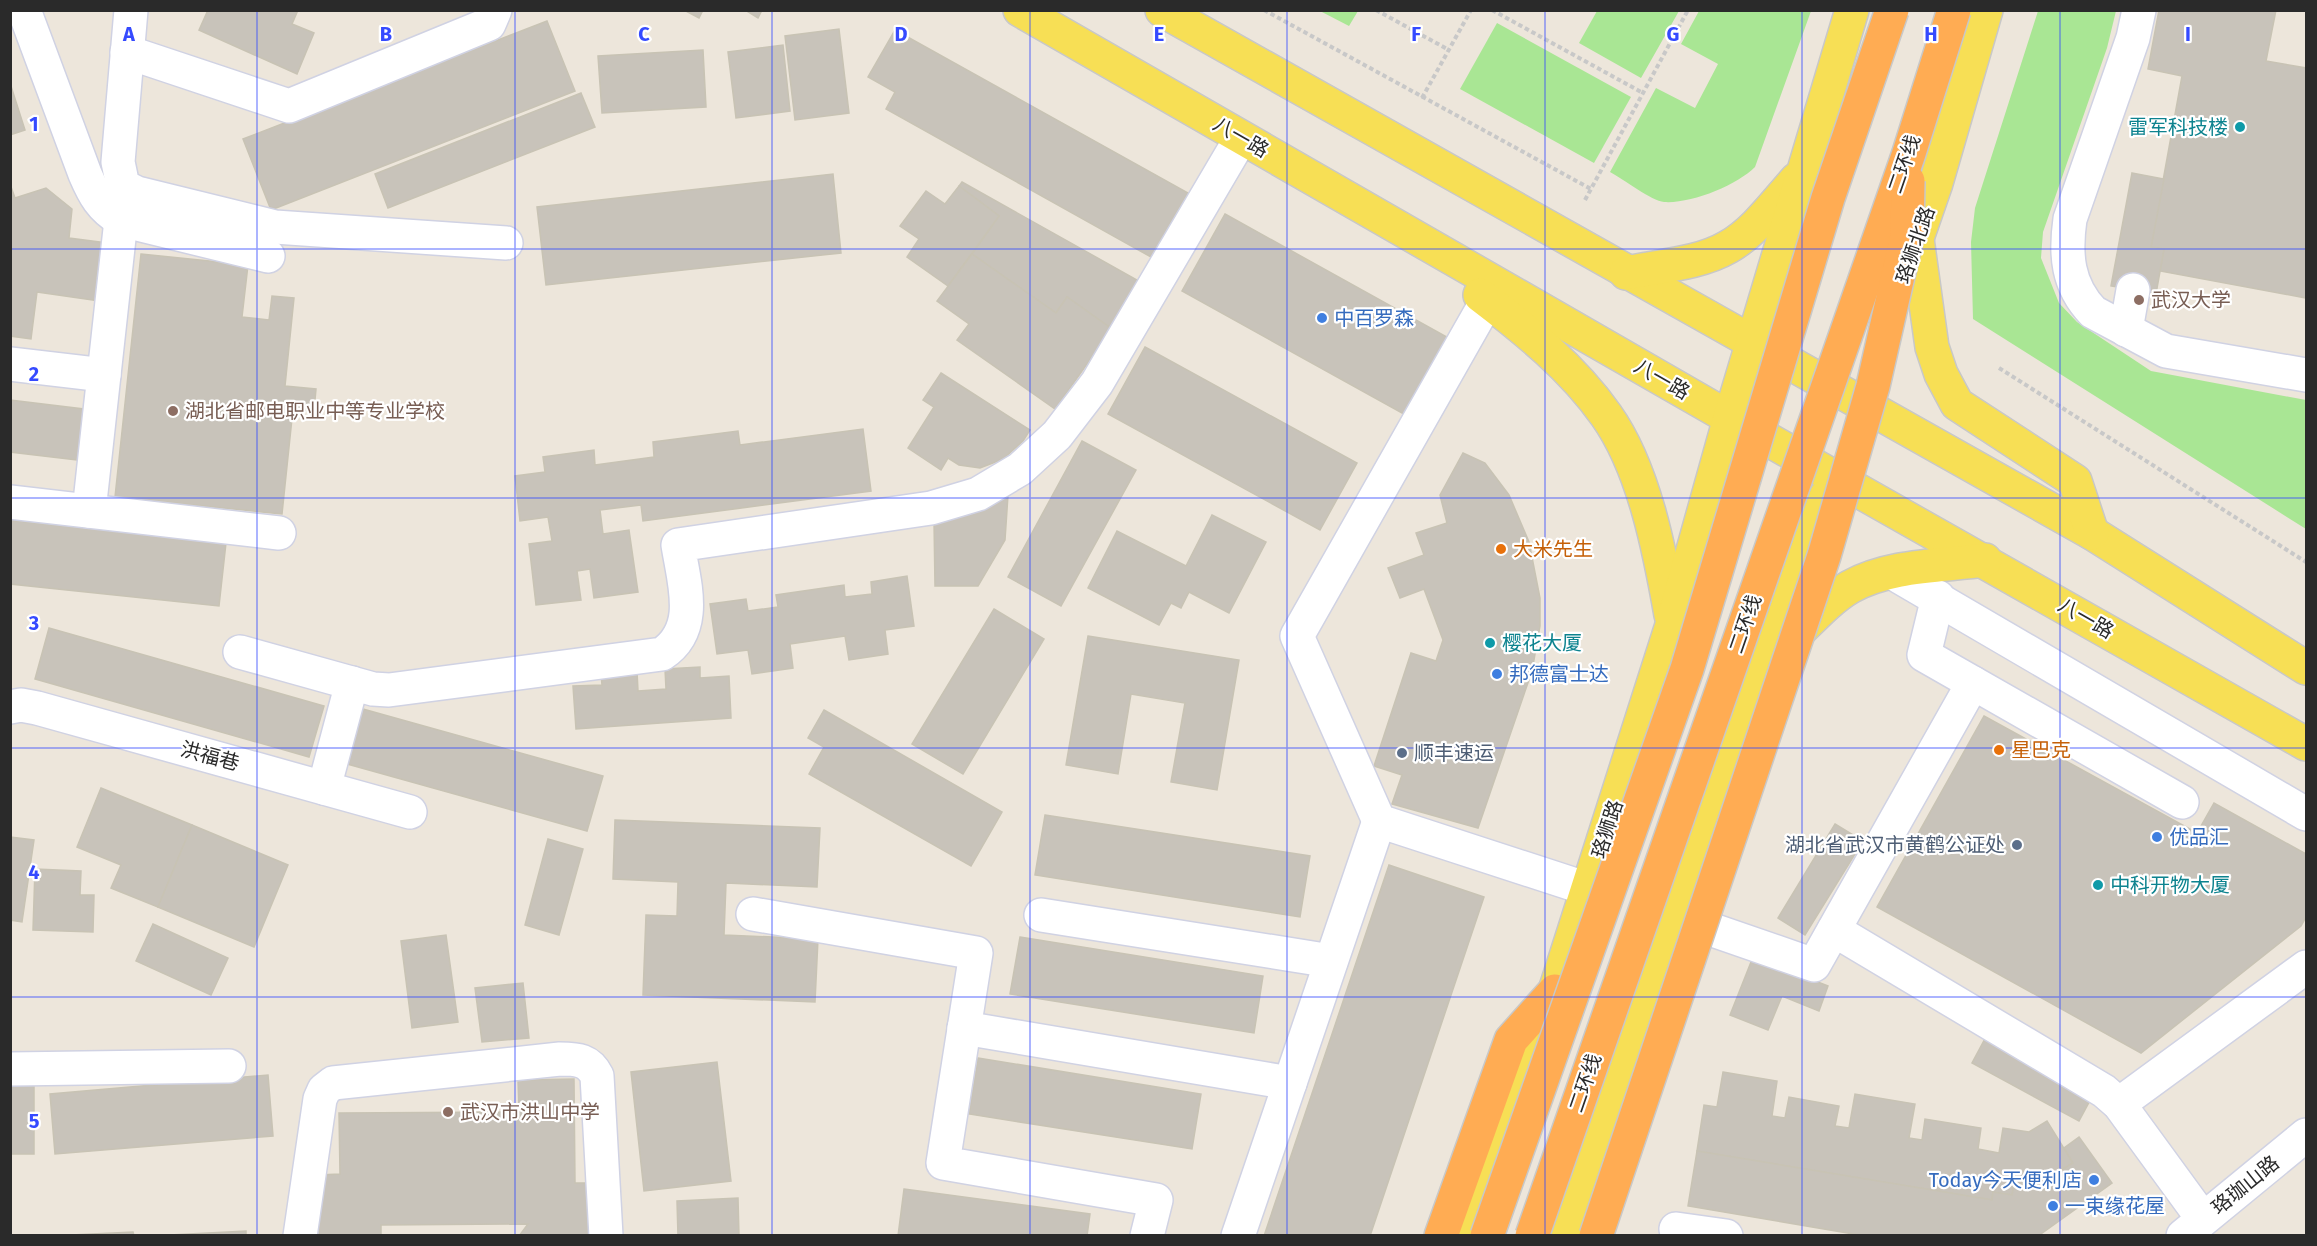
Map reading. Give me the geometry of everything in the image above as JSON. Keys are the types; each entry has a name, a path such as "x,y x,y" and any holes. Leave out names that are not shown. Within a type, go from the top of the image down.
{"highway":[{"path":"1487,1236 1687,669 1828,198 1892,10"},
{"name":"二环线","path":"1532,1236 1909,153 1954,10"},
{"path":"1596,1236 1824,556 1849,472 1873,386 1907,236 1909,153"},
{"path":"1445,1223 1511,1040 1555,990"}],"main road":[{"name":"八一路","path":"1020,10 1730,418 1985,560 2307,744"},
{"path":"1162,10 2092,533 2307,668"},
{"path":"1730,418 1852,10"},
{"name":"珞狮北路","path":"1833,476 1936,183 1986,10"},
{"path":"1626,273 1687,260 1728,247 1753,226 1802,173"},
{"path":"1382,218 1520,325 1579,382 1607,416 1624,449 1657,536 1672,622"},
{"path":"1917,239 1932,347 1941,374 1957,404 2075,481 2092,533"},
{"name":"珞狮路","path":"1469,1236 1588,889 1672,622 1730,418"},
{"path":"1567,1236 1772,656 1833,476"},
{"path":"1772,656 1834,598 1864,580 1893,573 1985,560"}],"street":[{"path":"24,10 95,197 105,210 121,220 268,256"},
{"path":"130,10 118,162 123,186 136,193 275,227 506,243"},
{"path":"127,52 289,106 489,24 495,10"},
{"path":"2139,10 2133,38 2070,219 2067,245 2072,282 2084,303 2093,312 2166,351 2307,375"},
{"path":"240,652 352,683 389,690 662,654 672,647 688,616 678,545 931,508 978,494 1020,469 1057,435 1097,383 1241,138"},
{"path":"88,511 121,220"},
{"path":"2126,330 2133,290"},
{"path":"1238,1236 1379,821 1297,636 1487,301"},
{"path":"10,364 104,375"},
{"path":"10,502 279,533"},
{"path":"1893,573 1938,597 2307,814"},
{"path":"1938,597 1924,655 2182,802"},
{"path":"324,788 352,683"},
{"path":"1678,918 1814,965 1973,683"},
{"name":"洪福巷","path":"10,707 21,705 37,708 410,812"},
{"path":"1379,821 1588,889"},
{"path":"753,914 976,953 943,1163 1156,1200 1147,1236"},
{"path":"1041,915 1331,961"},
{"path":"1834,930 2104,1090 2119,1104 2193,1227"},
{"path":"2119,1104 2307,967"},
{"path":"964,1028 1290,1083"},
{"path":"300,1236 320,1099 324,1090 333,1083 560,1059 581,1060 589,1064 597,1076 606,1236"},
{"path":"10,1069 229,1066"},
{"name":"珞珈山路","path":"2193,1227 2307,1135"},
{"path":"1676,1229 1726,1236"}],"path":[{"path":"1264,10 1591,189"},
{"path":"1376,10 1449,50"},
{"path":"1422,98 1471,10"},
{"path":"1492,10 1643,93"},
{"path":"1585,200 1688,10"},
{"path":"2000,368 2307,562"}],"green space":[{"path":"1358,10 1349,26 1320,11"},
{"path":"1597,11 1679,11 1641,78 1579,43"},
{"path":"1699,11 1811,11 1755,167 1725,187 1700,197 1664,202 1645,194 1610,172 1656,88 1695,108 1718,64 1681,44"},
{"path":"2038,11 2116,11 2107,48 2043,232 2041,258 2059,303 2077,322 2151,371 2306,400 2306,529 1973,319 1971,242 1975,208"},
{"path":"1497,23 1631,97 1594,163 1460,89"}],"building":[{"path":"208,10 298,10 292,24 314,33 297,74 199,30"},
{"path":"684,10 703,10 699,18"},
{"path":"745,10 762,10 758,18"},
{"name":"雷军科技楼","path":"2159,10 2276,10 2266,61 2306,68 2306,298 2160,271 2164,249 2151,247 2182,76 2148,69"},
{"path":"547,21 575,91 271,210 243,139"},
{"path":"839,29 849,113 795,120 785,36"},
{"path":"895,30 1188,193 1151,257 886,109 895,92 868,77"},
{"path":"783,45 790,111 736,118 728,52"},
{"path":"703,50 706,107 602,113 598,56"},
{"path":"10,83 25,130 10,135"},
{"path":"581,93 595,127 388,208 375,174"},
{"path":"2132,173 2164,179 2151,247 2164,249 2156,294 2111,286"},
{"path":"833,174 841,253 546,285 537,207"},
{"path":"962,182 1144,284 1112,329 1067,297 1056,313 972,254 999,216 959,186"},
{"path":"10,184 15,198 46,188 72,209 69,238 107,243 99,301 37,292 31,339 10,336"},
{"path":"959,186 999,216 948,286 907,257 919,239 900,226 926,191 945,204"},
{"path":"1225,214 1454,341 1411,418 1182,291"},
{"path":"141,254 248,265 242,317 269,320 272,296 294,298 285,386 316,389 314,411 293,409 282,514 115,497"},
{"path":"972,254 1056,313 1067,297 1112,329 1055,409 957,340 969,324 937,301"},
{"path":"1145,347 1357,463 1320,530 1108,414"},
{"path":"941,373 1030,430 1023,441 1003,459 980,468 959,465 948,458 941,470 908,448 934,407 923,400"},
{"path":"10,400 92,410 85,461 10,452"},
{"path":"863,429 871,491 643,521 641,505 600,510 603,534 629,530 638,592 594,598 590,569 577,571 581,600 536,605 529,544 552,541 548,517 520,521 515,476 545,472 543,457 594,450 595,465 654,457 653,442 738,431 740,445"},
{"path":"1082,441 1136,470 1061,606 1008,577"},
{"name":"樱花大厦","path":"1463,453 1485,463 1509,495 1529,542 1540,598 1540,626 1532,671 1478,828 1392,804 1402,775 1374,766 1411,653 1436,661 1443,640 1424,589 1400,598 1388,568 1424,555 1416,533 1447,523 1440,495"},
{"path":"1008,495 1005,540 978,586 935,586 934,521"},
{"path":"1212,515 1266,542 1229,613 1189,592 1181,608 1171,603 1159,625 1088,588 1117,531 1186,566"},
{"path":"10,520 226,543 219,606 10,584"},
{"path":"907,576 914,626 885,630 888,654 849,660 845,636 790,644 793,668 752,674 748,650 717,654 710,604 746,599 748,611 778,607 776,595 844,585 845,597 872,594 871,582"},
{"path":"994,609 1044,639 963,774 912,744"},
{"path":"49,628 324,706 309,757 35,679"},
{"path":"1088,636 1239,660 1217,790 1171,782 1185,703 1131,694 1118,774 1066,765"},
{"path":"700,667 700,678 729,676 731,718 576,729 573,686 602,685 601,674 637,671 638,691 666,689 665,669"},
{"path":"363,709 603,776 587,831 347,764"},
{"path":"824,710 1002,812 971,866 809,774 824,747 808,738"},
{"name":"中科开物大厦","path":"1984,716 2197,833 2214,803 2306,854 2306,917 2301,926 2141,1053 1877,907"},
{"path":"101,788 192,825 158,907 111,888 121,865 77,847"},
{"path":"1045,815 1310,856 1300,917 1035,875"},
{"path":"615,820 820,828 817,887 726,883 724,935 818,939 815,1002 643,995 646,915 677,916 678,882 613,879"},
{"path":"1835,824 1863,841 1805,935 1778,918"},
{"path":"192,825 288,865 254,947 158,907"},
{"path":"10,837 34,840 22,922 10,920"},
{"path":"548,839 583,849 559,935 525,925"},
{"path":"1389,865 1484,897 1370,1236 1264,1236"},
{"path":"35,869 81,871 80,895 94,895 93,932 33,930"},
{"path":"153,924 228,958 211,995 136,961"},
{"path":"446,935 458,1022 412,1028 401,941"},
{"path":"1020,937 1263,976 1254,1033 1010,994"},
{"path":"1753,957 1828,986 1819,1011 1782,996 1768,1030 1730,1015"},
{"path":"523,983 529,1038 482,1042 475,988"},
{"path":"1987,1035 2094,1093 2079,1121 1972,1063"},
{"path":"978,1058 1201,1094 1192,1149 969,1114"},
{"path":"717,1062 731,1181 644,1191 631,1072"},
{"path":"1723,1072 1777,1081 1772,1116 1785,1118 1789,1097 1839,1106 1835,1126 1849,1128 1855,1094 1915,1104 1909,1138 1922,1140 1925,1119 1981,1128 1978,1149 1999,1153 2003,1128 2029,1132 2047,1121 2073,1163 2033,1187 2014,1184 2012,1195 1993,1192 1992,1200 1697,1151 1704,1105 1717,1107"},
{"path":"268,1075 273,1136 55,1154 50,1094"},
{"path":"574,1079 575,1183 591,1183 592,1236 519,1236 528,1224 381,1225 381,1236 319,1236 318,1175 340,1174 339,1113 519,1112 518,1080"},
{"path":"10,1084 34,1084 34,1154 10,1154"},
{"path":"2079,1137 2112,1183 2038,1236 1865,1236 1688,1206 1697,1151 1992,1200 1993,1192 2012,1195 2014,1184 2033,1187 2073,1163 2064,1148"},
{"path":"904,1189 1090,1214 1087,1236 898,1236"},
{"path":"738,1198 739,1236 678,1236 677,1201"},
{"path":"246,1231 246,1236 150,1236"},
{"path":"133,1232 134,1236 50,1236"}],"place":[{"name":"雷军科技楼","path":"2240,127"},
{"name":"武汉大学","path":"2139,300"},
{"name":"中百罗森","path":"1322,318"},
{"name":"湖北省邮电职业中等专业学校","path":"173,411"},
{"name":"大米先生","path":"1501,549"},
{"name":"樱花大厦","path":"1490,643"},
{"name":"邦德富士达","path":"1497,674"},
{"name":"星巴克","path":"1999,750"},
{"name":"顺丰速运","path":"1402,753"},
{"name":"优品汇","path":"2157,837"},
{"name":"湖北省武汉市黄鹤公证处","path":"2017,845"},
{"name":"中科开物大厦","path":"2098,885"},
{"name":"武汉市洪山中学","path":"448,1112"},
{"name":"Today今天便利店","path":"2094,1180"},
{"name":"一束缘花屋","path":"2053,1206"}]}
